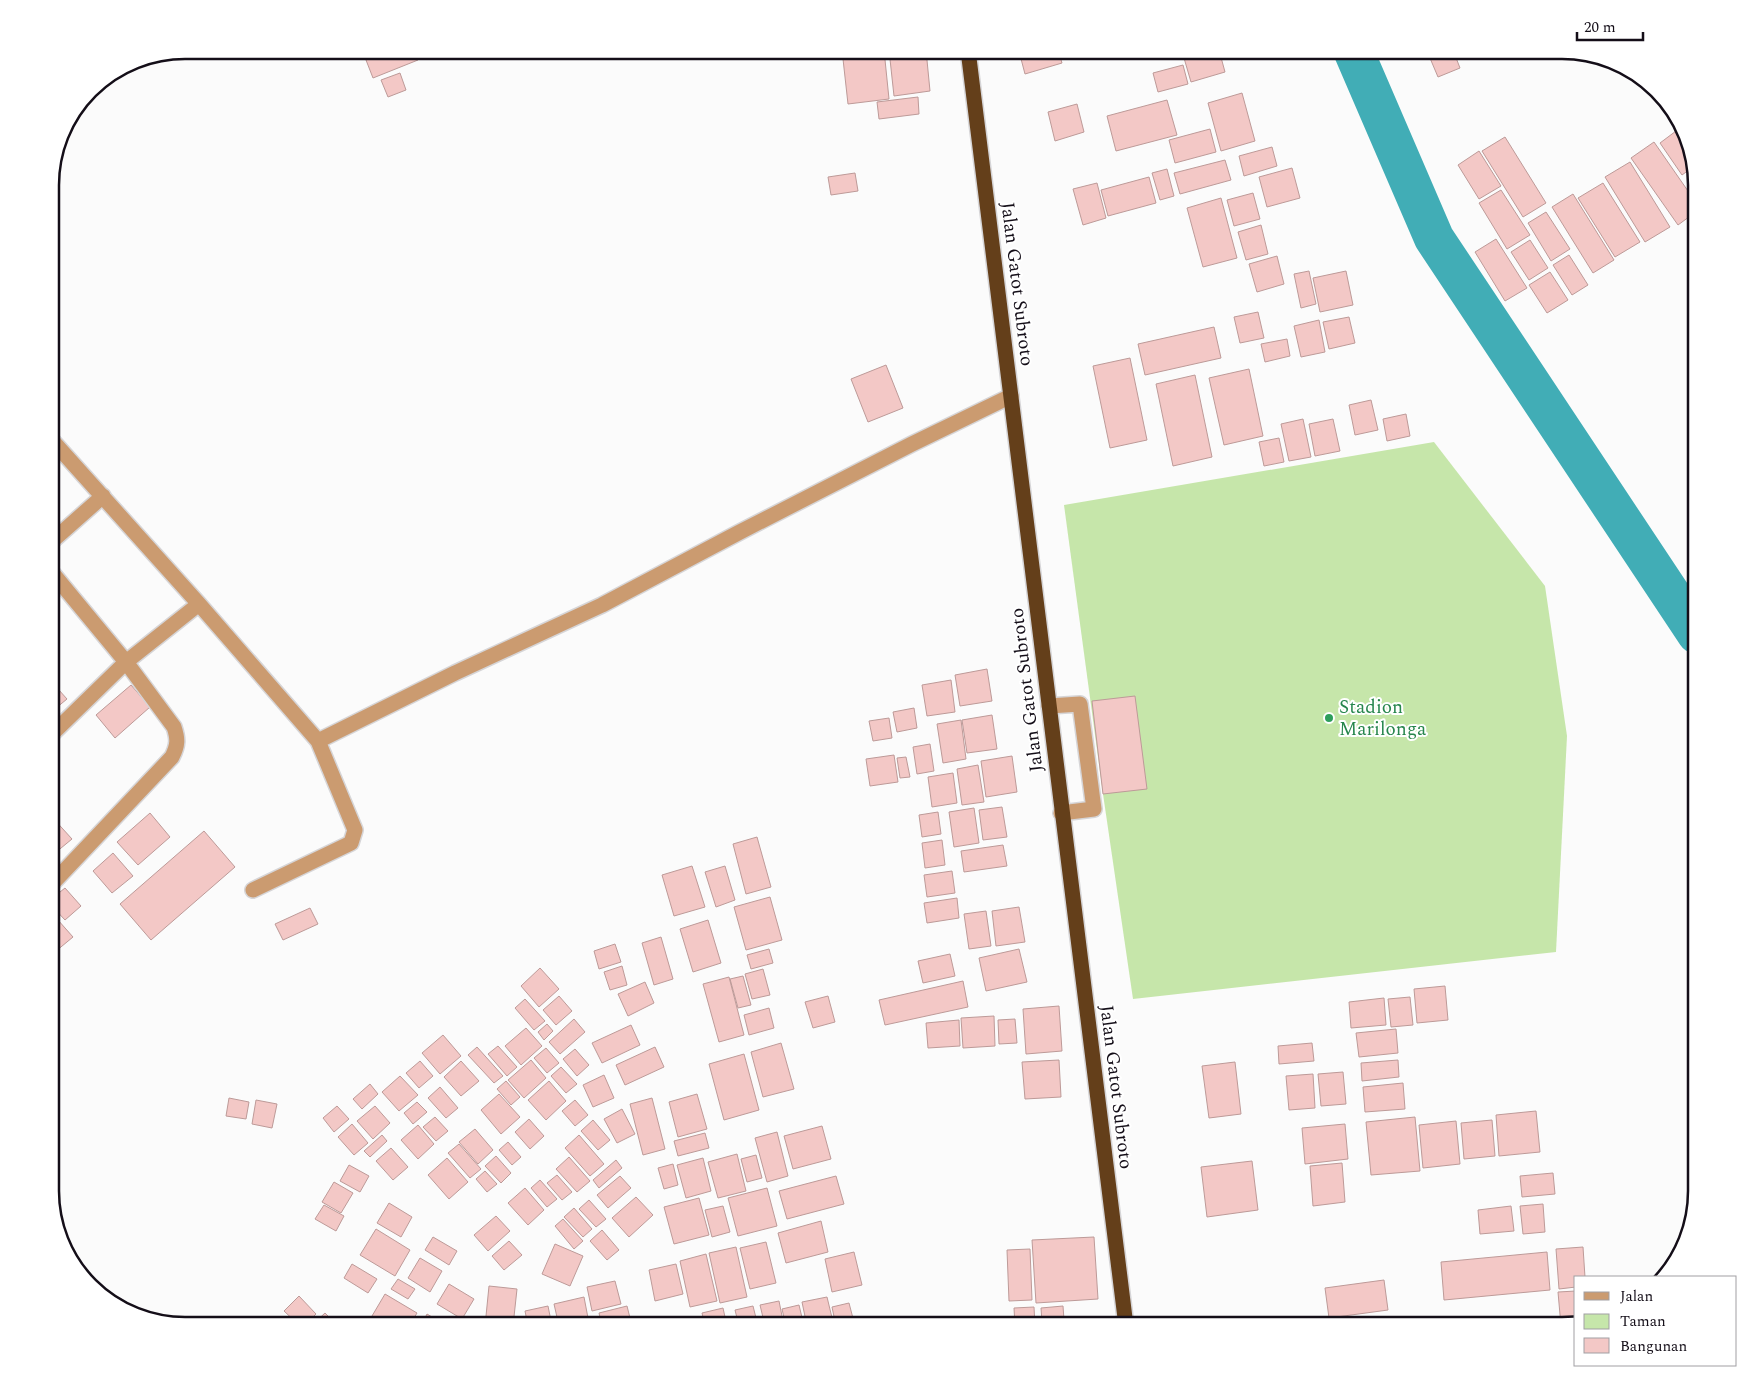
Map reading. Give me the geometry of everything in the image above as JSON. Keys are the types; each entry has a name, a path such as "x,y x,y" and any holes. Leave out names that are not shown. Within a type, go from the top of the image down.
{"highway":[{"name":"Jalan Gatot Subroto","path":"969,59 1125,1317"}],"street":[{"path":"318,741 455,673 602,605 738,532 1011,396"},
{"path":"59,448 199,604 318,741 355,830 351,843 253,890"},
{"path":"59,535 103,496"},
{"path":"59,581 126,662 174,727 178,739 177,748 172,757 59,876"},
{"path":"59,727 126,662 199,604"},
{"path":"1049,706 1080,704 1094,808 1061,813"}],"green space":[{"name":"Stadion Marilonga","path":"1434,442 1545,586 1567,736 1556,952 1133,999 1064,505"}],"building":[{"path":"418,59 418,60 373,78 366,60"},
{"path":"843,59 885,59 889,99 848,104"},
{"path":"890,59 927,59 930,91 894,96"},
{"path":"1021,59 1061,59 1062,63 1025,74"},
{"path":"1184,59 1221,59 1225,72 1191,82"},
{"path":"1430,59 1456,59 1460,68 1438,77"},
{"path":"1183,65 1188,84 1158,92 1153,73"},
{"path":"400,73 406,90 388,97 381,80"},
{"path":"1242,93 1255,141 1221,151 1208,103"},
{"path":"918,97 919,114 879,119 877,102"},
{"path":"1167,100 1177,135 1116,151 1107,116"},
{"path":"1077,104 1084,132 1055,141 1048,112"},
{"path":"1210,129 1216,152 1175,163 1169,140"},
{"path":"1676,131 1682,144 1687,171 1682,175 1660,143"},
{"path":"1505,137 1546,203 1523,217 1482,151"},
{"path":"1654,142 1688,191 1688,218 1678,225 1631,158"},
{"path":"1272,147 1277,166 1244,176 1239,156"},
{"path":"1479,151 1501,186 1479,199 1458,165"},
{"path":"1225,160 1231,180 1180,194 1174,173"},
{"path":"1630,162 1670,227 1645,242 1605,177"},
{"path":"1292,168 1300,198 1267,207 1259,177"},
{"path":"1167,169 1174,196 1160,200 1152,173"},
{"path":"855,173 858,191 831,195 828,177"},
{"path":"1149,177 1156,203 1108,216 1101,190"},
{"path":"1097,183 1106,218 1083,225 1073,189"},
{"path":"1603,183 1640,242 1615,257 1578,198"},
{"path":"1501,190 1530,235 1507,249 1479,203"},
{"path":"1253,193 1260,219 1234,226 1227,200"},
{"path":"1573,194 1614,260 1593,273 1552,207"},
{"path":"1221,198 1237,258 1203,267 1187,208"},
{"path":"1546,212 1570,249 1551,261 1528,223"},
{"path":"1261,225 1268,254 1246,260 1238,232"},
{"path":"1496,239 1527,288 1505,301 1475,252"},
{"path":"1530,240 1548,268 1529,280 1511,252"},
{"path":"1569,255 1588,285 1572,295 1553,265"},
{"path":"1277,256 1284,284 1257,292 1249,264"},
{"path":"1309,271 1316,304 1301,308 1294,274"},
{"path":"1346,271 1353,305 1320,312 1313,278"},
{"path":"1550,272 1568,300 1547,313 1529,285"},
{"path":"1258,312 1264,338 1240,343 1234,317"},
{"path":"1349,317 1355,343 1329,349 1323,322"},
{"path":"1319,320 1325,352 1301,357 1294,326"},
{"path":"1214,327 1221,358 1145,375 1138,344"},
{"path":"1287,339 1290,356 1265,362 1261,344"},
{"path":"1130,358 1147,440 1110,448 1093,366"},
{"path":"886,365 903,408 868,422 851,379"},
{"path":"1249,369 1263,436 1224,445 1209,378"},
{"path":"1195,375 1212,457 1173,466 1156,384"},
{"path":"1371,400 1378,430 1355,435 1349,405"},
{"path":"1406,414 1410,436 1387,441 1383,419"},
{"path":"1303,419 1311,457 1289,461 1281,424"},
{"path":"1333,419 1340,451 1315,456 1309,424"},
{"path":"1279,438 1284,462 1264,466 1259,442"},
{"path":"987,669 992,701 960,706 955,675"},
{"path":"951,680 955,712 927,716 922,685"},
{"path":"131,685 150,707 115,738 96,715"},
{"path":"59,690 67,699 59,706"},
{"path":"1135,696 1147,789 1103,794 1092,701"},
{"path":"914,708 917,728 897,732 893,712"},
{"path":"992,715 997,749 967,753 962,720"},
{"path":"889,718 892,738 873,741 869,721"},
{"path":"961,720 966,759 943,763 937,724"},
{"path":"930,744 934,771 917,774 913,747"},
{"path":"894,755 898,782 870,786 866,759"},
{"path":"1012,756 1017,792 986,797 981,761"},
{"path":"906,757 910,777 900,778 897,758"},
{"path":"978,765 984,802 962,805 957,769"},
{"path":"953,773 957,803 932,807 928,777"},
{"path":"1002,807 1007,837 983,840 979,810"},
{"path":"974,808 979,843 954,847 949,812"},
{"path":"938,812 941,834 922,837 919,815"},
{"path":"150,813 170,837 138,865 117,842"},
{"path":"59,825 72,839 59,850"},
{"path":"204,831 235,867 151,940 120,904"},
{"path":"757,837 771,887 746,894 733,844"},
{"path":"942,840 945,865 925,868 922,843"},
{"path":"1003,845 1007,866 964,872 961,851"},
{"path":"113,853 133,876 112,893 93,871"},
{"path":"692,866 705,907 674,916 662,875"},
{"path":"725,866 735,900 716,907 705,872"},
{"path":"952,871 955,893 927,897 924,875"},
{"path":"65,888 81,906 65,920 59,914 59,893"},
{"path":"770,897 782,940 746,950 734,907"},
{"path":"957,898 959,918 927,923 924,903"},
{"path":"1019,907 1025,942 996,946 992,911"},
{"path":"310,908 318,924 283,940 275,924"},
{"path":"986,911 991,946 969,949 964,914"},
{"path":"708,920 721,963 693,972 680,929"},
{"path":"59,921 73,937 59,949"},
{"path":"661,937 673,979 654,985 642,943"},
{"path":"615,944 621,962 599,969 594,951"},
{"path":"769,949 773,963 751,969 747,955"},
{"path":"1019,949 1027,982 986,991 979,958"},
{"path":"950,954 955,976 923,983 918,961"},
{"path":"622,966 627,985 610,990 604,972"},
{"path":"540,968 559,989 539,1007 521,986"},
{"path":"763,969 770,995 752,999 745,974"},
{"path":"743,976 751,1005 738,1008 730,979"},
{"path":"729,977 744,1035 719,1042 703,984"},
{"path":"963,981 968,1007 885,1025 879,1000"},
{"path":"645,982 654,1003 628,1016 618,994"},
{"path":"1445,986 1448,1020 1417,1023 1414,989"},
{"path":"559,996 572,1011 556,1025 543,1010"},
{"path":"828,996 835,1022 813,1028 805,1002"},
{"path":"1410,997 1413,1025 1391,1027 1388,999"},
{"path":"1384,998 1386,1025 1351,1028 1349,1002"},
{"path":"525,999 545,1021 534,1030 515,1008"},
{"path":"1059,1006 1062,1051 1026,1054 1023,1009"},
{"path":"769,1008 774,1028 749,1035 744,1015"},
{"path":"994,1016 995,1046 963,1048 961,1018"},
{"path":"574,1019 585,1032 560,1054 549,1042"},
{"path":"1015,1019 1017,1043 999,1044 998,1020"},
{"path":"959,1020 960,1046 928,1048 926,1023"},
{"path":"547,1024 553,1031 544,1040 538,1032"},
{"path":"631,1025 640,1045 602,1063 592,1043"},
{"path":"526,1028 542,1046 521,1065 505,1046"},
{"path":"1396,1029 1398,1053 1359,1057 1356,1033"},
{"path":"443,1035 461,1056 440,1074 422,1053"},
{"path":"781,1043 794,1089 763,1097 751,1052"},
{"path":"1312,1043 1314,1061 1279,1064 1278,1046"},
{"path":"498,1046 517,1067 507,1076 488,1054"},
{"path":"477,1047 503,1076 494,1083 468,1055"},
{"path":"655,1047 664,1067 625,1085 616,1065"},
{"path":"546,1048 559,1063 547,1073 534,1058"},
{"path":"575,1049 589,1065 577,1076 563,1059"},
{"path":"744,1054 759,1110 724,1120 709,1064"},
{"path":"531,1060 546,1078 524,1098 508,1080"},
{"path":"1059,1060 1061,1097 1025,1099 1022,1062"},
{"path":"1398,1060 1399,1077 1362,1081 1361,1063"},
{"path":"420,1061 433,1076 419,1088 406,1073"},
{"path":"461,1061 479,1081 461,1096 444,1077"},
{"path":"1235,1062 1241,1114 1209,1118 1202,1066"},
{"path":"561,1067 577,1084 566,1093 551,1076"},
{"path":"1343,1072 1346,1104 1321,1106 1318,1074"},
{"path":"1313,1074 1315,1108 1289,1110 1286,1076"},
{"path":"604,1075 614,1098 593,1107 583,1085"},
{"path":"400,1076 418,1095 399,1111 382,1092"},
{"path":"506,1081 520,1097 511,1105 497,1089"},
{"path":"549,1081 566,1101 546,1120 528,1100"},
{"path":"1403,1083 1405,1109 1365,1112 1363,1087"},
{"path":"370,1084 378,1094 362,1109 353,1099"},
{"path":"440,1087 458,1108 446,1118 428,1098"},
{"path":"499,1094 520,1117 501,1134 481,1110"},
{"path":"697,1094 707,1129 678,1137 669,1102"},
{"path":"229,1098 249,1102 246,1119 226,1116"},
{"path":"652,1098 665,1149 643,1155 630,1104"},
{"path":"256,1100 277,1104 272,1128 252,1124"},
{"path":"575,1100 588,1115 575,1126 562,1111"},
{"path":"417,1102 427,1112 413,1124 404,1113"},
{"path":"337,1106 349,1119 334,1132 323,1118"},
{"path":"375,1106 390,1123 373,1139 357,1121"},
{"path":"622,1109 635,1134 617,1143 604,1119"},
{"path":"1536,1111 1540,1152 1499,1156 1496,1115"},
{"path":"435,1117 448,1131 436,1141 423,1127"},
{"path":"1415,1117 1420,1171 1371,1175 1366,1122"},
{"path":"529,1119 544,1136 530,1149 515,1132"},
{"path":"593,1120 610,1140 598,1150 581,1131"},
{"path":"1492,1120 1495,1156 1464,1159 1461,1123"},
{"path":"1456,1121 1460,1164 1423,1168 1419,1125"},
{"path":"352,1124 368,1143 354,1155 338,1137"},
{"path":"1345,1124 1348,1159 1305,1164 1302,1128"},
{"path":"418,1125 434,1144 418,1159 401,1140"},
{"path":"822,1126 831,1159 793,1169 784,1136"},
{"path":"475,1129 493,1150 478,1164 459,1142"},
{"path":"777,1132 788,1176 767,1182 755,1138"},
{"path":"705,1133 709,1148 678,1156 674,1141"},
{"path":"382,1135 387,1141 370,1157 364,1151"},
{"path":"579,1135 604,1164 590,1176 565,1148"},
{"path":"508,1142 521,1157 512,1165 499,1150"},
{"path":"459,1144 481,1169 470,1178 448,1153"},
{"path":"391,1148 408,1167 393,1180 376,1161"},
{"path":"737,1154 746,1191 718,1198 708,1162"},
{"path":"756,1155 762,1178 747,1182 741,1159"},
{"path":"496,1156 511,1173 501,1183 485,1166"},
{"path":"569,1157 590,1181 577,1192 556,1169"},
{"path":"447,1158 468,1182 449,1199 428,1175"},
{"path":"703,1158 711,1191 686,1198 677,1165"},
{"path":"616,1160 622,1168 599,1188 593,1180"},
{"path":"1252,1161 1258,1210 1207,1217 1201,1167"},
{"path":"1342,1163 1345,1202 1313,1206 1310,1166"},
{"path":"673,1164 678,1185 664,1189 658,1168"},
{"path":"349,1165 369,1176 360,1192 340,1181"},
{"path":"485,1171 497,1184 487,1192 476,1179"},
{"path":"1553,1173 1555,1194 1522,1197 1520,1176"},
{"path":"557,1175 572,1192 562,1200 547,1183"},
{"path":"620,1176 631,1188 608,1208 597,1195"},
{"path":"836,1176 844,1204 787,1219 779,1191"},
{"path":"540,1180 557,1199 547,1207 531,1188"},
{"path":"334,1182 353,1193 341,1213 322,1202"},
{"path":"525,1188 544,1210 528,1225 508,1203"},
{"path":"767,1188 777,1226 738,1236 728,1198"},
{"path":"636,1197 653,1215 629,1237 612,1218"},
{"path":"699,1198 709,1235 674,1244 664,1207"},
{"path":"589,1200 606,1219 596,1227 579,1209"},
{"path":"389,1203 412,1217 401,1237 377,1223"},
{"path":"1543,1204 1545,1232 1523,1234 1520,1206"},
{"path":"324,1205 344,1216 336,1231 315,1219"},
{"path":"723,1206 730,1232 712,1237 705,1210"},
{"path":"1511,1206 1514,1231 1480,1234 1478,1210"},
{"path":"574,1208 592,1229 583,1237 564,1217"},
{"path":"496,1216 510,1231 488,1251 474,1235"},
{"path":"563,1219 583,1241 574,1249 555,1226"},
{"path":"821,1221 828,1252 786,1263 778,1233"},
{"path":"376,1229 410,1250 395,1276 360,1255"},
{"path":"602,1230 619,1250 607,1260 590,1241"},
{"path":"433,1237 457,1251 449,1265 425,1250"},
{"path":"1094,1237 1098,1299 1036,1303 1032,1240"},
{"path":"509,1241 522,1255 504,1270 492,1256"},
{"path":"766,1242 776,1283 750,1289 740,1248"},
{"path":"555,1244 583,1256 570,1286 542,1274"},
{"path":"736,1247 747,1297 720,1303 709,1253"},
{"path":"1583,1247 1585,1276 1574,1276 1574,1287 1559,1289 1556,1249"},
{"path":"1030,1249 1032,1300 1009,1301 1007,1250"},
{"path":"854,1252 862,1285 832,1292 825,1259"},
{"path":"1547,1252 1550,1290 1444,1300 1441,1262"},
{"path":"706,1254 717,1301 690,1307 680,1261"},
{"path":"420,1258 442,1271 430,1292 408,1278"},
{"path":"352,1264 377,1279 368,1293 344,1278"},
{"path":"676,1264 683,1294 655,1301 649,1270"},
{"path":"398,1279 415,1289 408,1299 391,1289"},
{"path":"1384,1280 1388,1310 1329,1317 1325,1288"},
{"path":"615,1281 621,1304 592,1311 587,1287"},
{"path":"449,1284 474,1299 463,1317 459,1317 437,1304"},
{"path":"489,1286 517,1289 514,1317 486,1317"},
{"path":"1574,1291 1574,1316 1560,1317 1558,1292"},
{"path":"385,1294 417,1313 415,1317 372,1316"},
{"path":"299,1296 316,1314 313,1317 290,1317 284,1311"},
{"path":"584,1297 588,1317 557,1317 554,1304"},
{"path":"827,1297 832,1317 805,1317 802,1302"},
{"path":"779,1301 782,1317 763,1317 760,1305"},
{"path":"849,1303 853,1317 834,1317 832,1307"},
{"path":"799,1305 802,1317 784,1317 782,1309"},
{"path":"548,1306 550,1317 526,1317 525,1311"},
{"path":"627,1306 630,1317 600,1317 599,1313"},
{"path":"753,1306 756,1317 737,1317 735,1310"},
{"path":"1063,1306 1064,1317 1042,1317 1041,1308"},
{"path":"1034,1307 1035,1317 1014,1317 1014,1308"},
{"path":"723,1308 725,1317 703,1317 702,1313"},
{"path":"325,1313 329,1317 321,1317"}],"waterway":[{"path":"1357,59 1434,238 1688,620"}],"place":[{"name":"Stadion Marilonga","path":"1329,718"}]}
